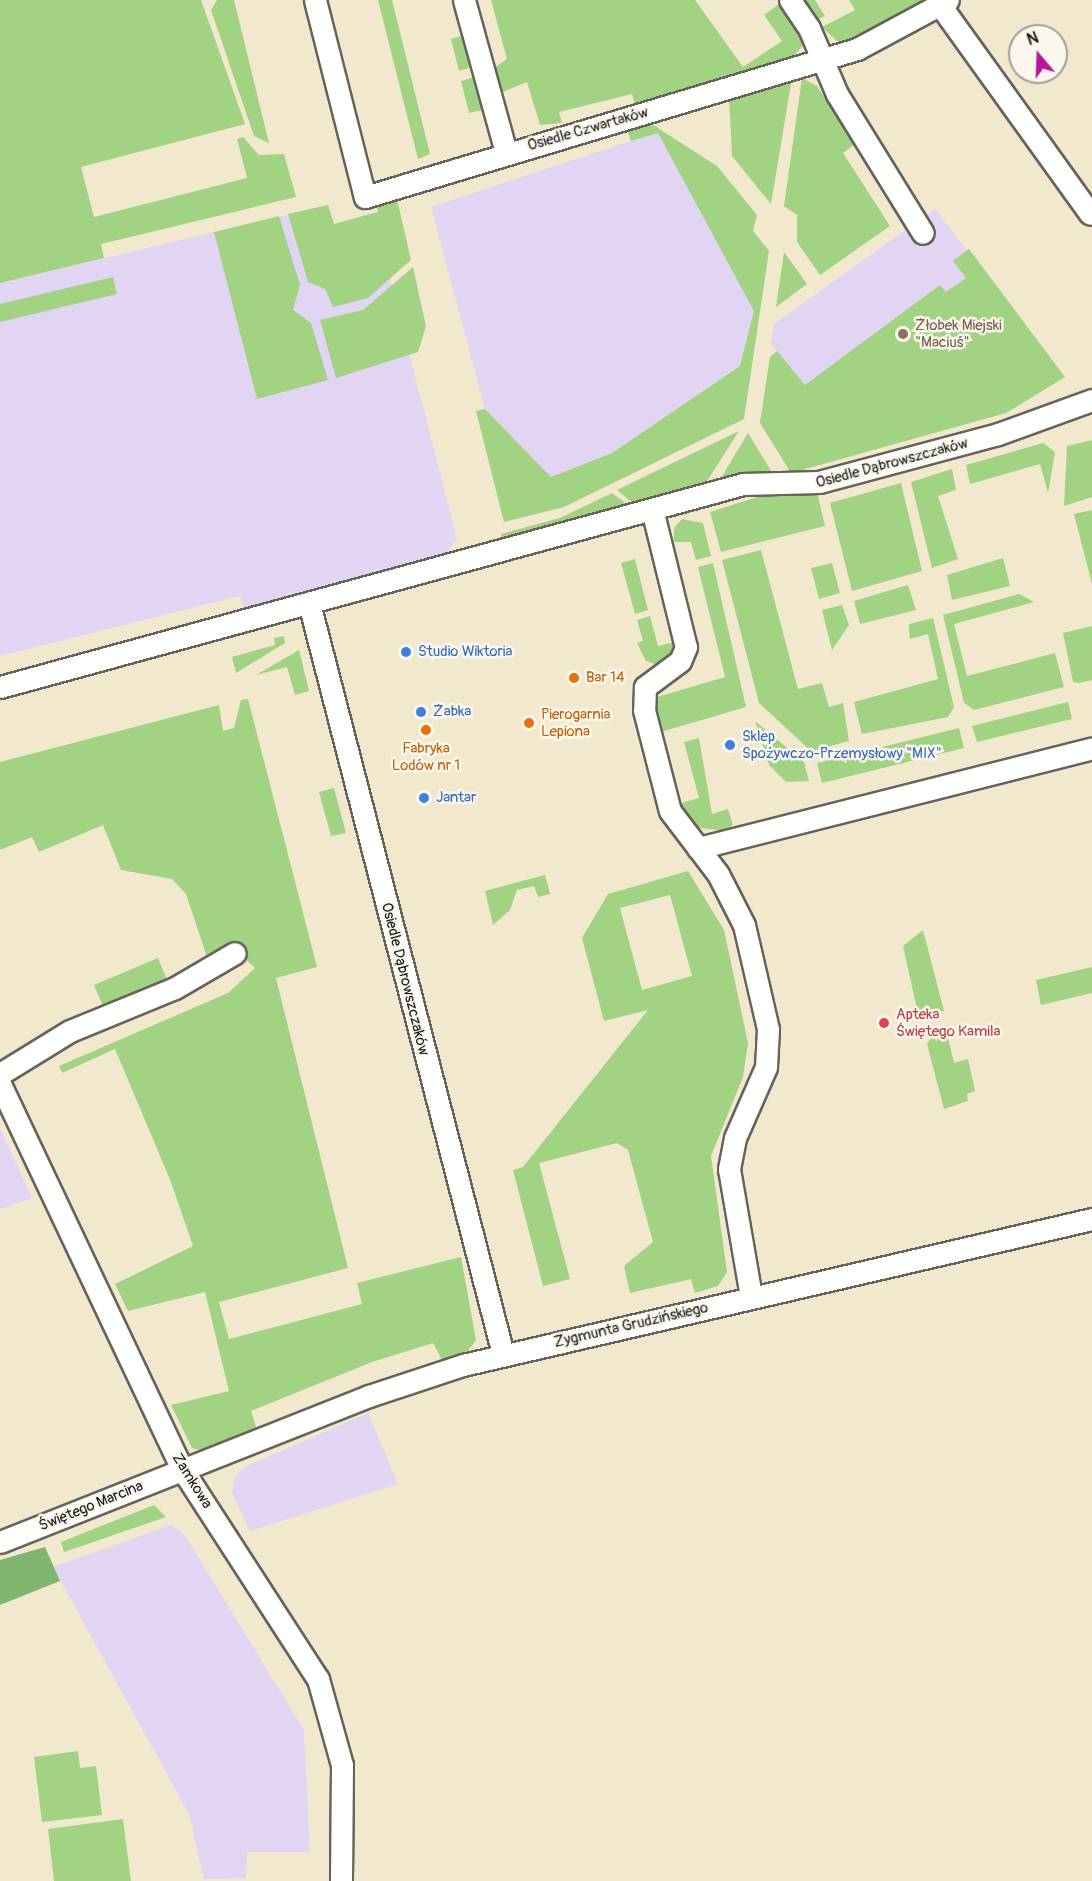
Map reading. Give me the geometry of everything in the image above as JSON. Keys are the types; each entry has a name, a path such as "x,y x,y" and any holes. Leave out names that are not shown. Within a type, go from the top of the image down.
{"street":[{"path":"315,0 364,197 507,153"},
{"name":"Osiedle Czwartaków","path":"464,0 507,153 822,60 880,40 944,3 1090,214"},
{"path":"790,0 837,94 923,233"},
{"name":"Osiedle Dąbrowszczaków","path":"0,687 747,483 819,482 998,434 1092,400"},
{"path":"652,509 686,647 680,661 648,682 643,703 670,811 698,848 744,925 768,1029 765,1074 735,1138 729,1168 732,1211 751,1297"},
{"name":"Osiedle Dąbrowszczaków","path":"309,603 503,1354"},
{"path":"698,848 1092,748"},
{"path":"0,1074 70,1030 175,988 235,953"},
{"name":"Zamkowa","path":"0,1084 182,1469 289,1628 330,1709 343,1773 341,1881"},
{"name":"Zygmunta Grudzińskiego","path":"182,1469 369,1396 503,1354 1092,1219"},
{"name":"Świętego Marcina","path":"0,1542 182,1469"}],"shaded area":[{"path":"658,132 755,311 740,366 612,453 551,477 485,409 431,207"},
{"path":"328,205 334,224 373,213 457,539 444,555 244,609 240,596 0,656 0,283"},
{"name":"Żłobek Miejski \"Maciuś\"","path":"935,209 1065,377 1006,413 760,423 770,357 777,351 771,344 774,324"},
{"path":"0,1128 32,1198 0,1209"},
{"path":"368,1413 398,1484 250,1531 232,1493 234,1478 245,1467"},
{"path":"171,1525 184,1534 304,1730 310,1852 247,1852 246,1878 204,1879 189,1814 53,1567"}],"green space":[{"path":"0,0 201,0 245,124 81,167 94,217 247,178 237,139 243,137 259,155 284,154 296,197 101,244 104,258 0,283"},
{"path":"217,0 234,0 269,143 254,136 211,10"},
{"path":"378,0 392,0 430,154 418,159"},
{"path":"491,0 695,0 743,67 782,41 764,15 782,2 805,43 793,57 727,78 635,104 632,94 559,112 562,123 540,125 527,82 500,93 491,70 507,59"},
{"path":"802,0 815,0 825,16 817,20"},
{"path":"849,0 931,0 852,40 837,41 822,27 855,10"},
{"path":"467,34 476,66 459,71 451,39"},
{"path":"478,76 487,109 469,113 461,81"},
{"path":"792,77 771,204 732,156 729,96"},
{"path":"802,78 817,86 855,144 843,153 890,226 820,275 797,242 797,215 784,206"},
{"path":"647,121 717,166 757,215 753,231 769,251 744,419 564,507 504,522 476,411 485,409 551,477 612,453 740,366 754,311 658,133 631,141 626,127"},
{"path":"396,195 411,260 368,298 333,307 325,289 308,282 288,214 328,205 334,224 378,212 375,199"},
{"path":"279,216 300,285 293,310 311,323 328,380 257,399 214,232"},
{"name":"Żłobek Miejski \"Maciuś\"","path":"969,249 1065,377 1006,413 791,473 760,423 770,357 777,351 805,385 940,285 946,292 966,278 953,261"},
{"path":"784,252 807,284 776,307"},
{"path":"413,267 426,326 418,352 336,378 320,320 363,310"},
{"path":"113,277 117,294 0,322 0,304"},
{"path":"739,431 704,486 634,504 617,490"},
{"path":"748,433 773,474 749,473 718,483"},
{"path":"1092,440 1092,497 1064,506 1067,446"},
{"path":"1043,443 1055,452 1048,493 1040,464 970,484 966,465"},
{"path":"952,469 956,490 938,496 958,559 932,568 911,482"},
{"path":"901,483 922,571 852,591 830,503"},
{"path":"817,492 825,526 721,552 710,512 764,495"},
{"path":"612,493 628,505 502,539 501,534 560,518"},
{"path":"1092,510 1092,584 1074,514"},
{"path":"682,519 703,523 711,556 696,560 691,542 674,542 674,528"},
{"path":"761,550 798,689 822,683 829,707 843,703 849,741 811,751 759,703 722,560"},
{"path":"1003,558 1010,586 952,600 947,575"},
{"path":"635,559 648,610 635,614 621,563"},
{"path":"713,563 746,707 661,732 654,698 725,677 698,567"},
{"path":"832,563 840,593 819,599 811,568"},
{"path":"908,585 916,610 860,624 854,601"},
{"path":"1019,594 1034,602 954,624 967,676 1055,653 1064,687 974,710 964,703 943,615"},
{"path":"842,605 849,625 832,650 822,610"},
{"path":"650,616 658,646 675,642 674,654 658,665 646,661 637,643 643,641 637,620"},
{"path":"933,618 954,707 948,717 862,734 854,702 938,679 928,634 910,639 909,632 909,624"},
{"path":"1092,626 1092,680 1073,682 1063,633"},
{"path":"284,636 285,643 236,673 232,657 275,645 274,638"},
{"path":"299,650 309,691 295,695 287,667 256,675"},
{"path":"248,699 317,967 276,978 348,1268 219,1302 229,1339 362,1304 357,1283 461,1257 476,1340 468,1351 442,1360 433,1343 372,1362 251,1411 257,1430 200,1450 192,1448 171,1405 229,1391 205,1292 128,1311 115,1284 193,1246 171,1182 115,1049 62,1073 59,1066 228,993 255,968 229,944 207,957 186,894 172,879 121,870 103,825 39,852 32,837 0,850 0,762 219,705 223,731 234,728 241,700"},
{"path":"1068,702 1072,719 977,742 972,726"},
{"path":"755,721 804,762 809,781 786,782 769,765"},
{"path":"959,728 964,748 822,783 817,763"},
{"path":"699,738 712,814 728,809 733,825 725,831 693,827 678,804 699,798 684,742"},
{"path":"334,788 346,833 331,836 319,792"},
{"path":"688,871 724,930 748,1043 743,1077 711,1156 727,1272 718,1286 695,1293 691,1279 630,1293 624,1266 653,1242 628,1150 617,1143 539,1163 570,1279 543,1286 513,1170 523,1167 648,1010 604,1021 582,938 608,894","holes":["670,895 692,976 642,990 620,908"]},
{"path":"545,875 550,894 538,897 534,886 517,890 510,910 493,925 485,891"},
{"path":"923,930 944,1011 932,1014 917,1009 903,946"},
{"path":"158,958 167,980 103,1006 94,985"},
{"path":"1092,967 1092,993 1041,1005 1036,980"},
{"path":"946,1030 954,1063 968,1059 975,1091 967,1094 968,1101 944,1109 927,1044 935,1033"},
{"path":"154,1505 166,1517 64,1552 61,1542"},
{"path":"45,1547 60,1581 0,1605 0,1560"},
{"path":"78,1751 80,1768 96,1766 102,1815 42,1822 34,1757"},
{"path":"123,1819 131,1881 54,1881 48,1829"}],"place":[{"name":"Żłobek Miejski \"Maciuś\"","path":"903,334"},
{"name":"Studio Wiktoria","path":"406,652"},
{"name":"Bar 14","path":"574,678"},
{"name":"Żabka","path":"421,712"},
{"name":"Pierogarnia Lepiona","path":"529,723"},
{"name":"Fabryka Lodów nr 1","path":"426,730"},
{"name":"Sklep Spożywczo-Przemysłowy \"MIX\"","path":"730,745"},
{"name":"Jantar","path":"424,798"},
{"name":"Apteka Świętego Kamila","path":"884,1023"}]}
